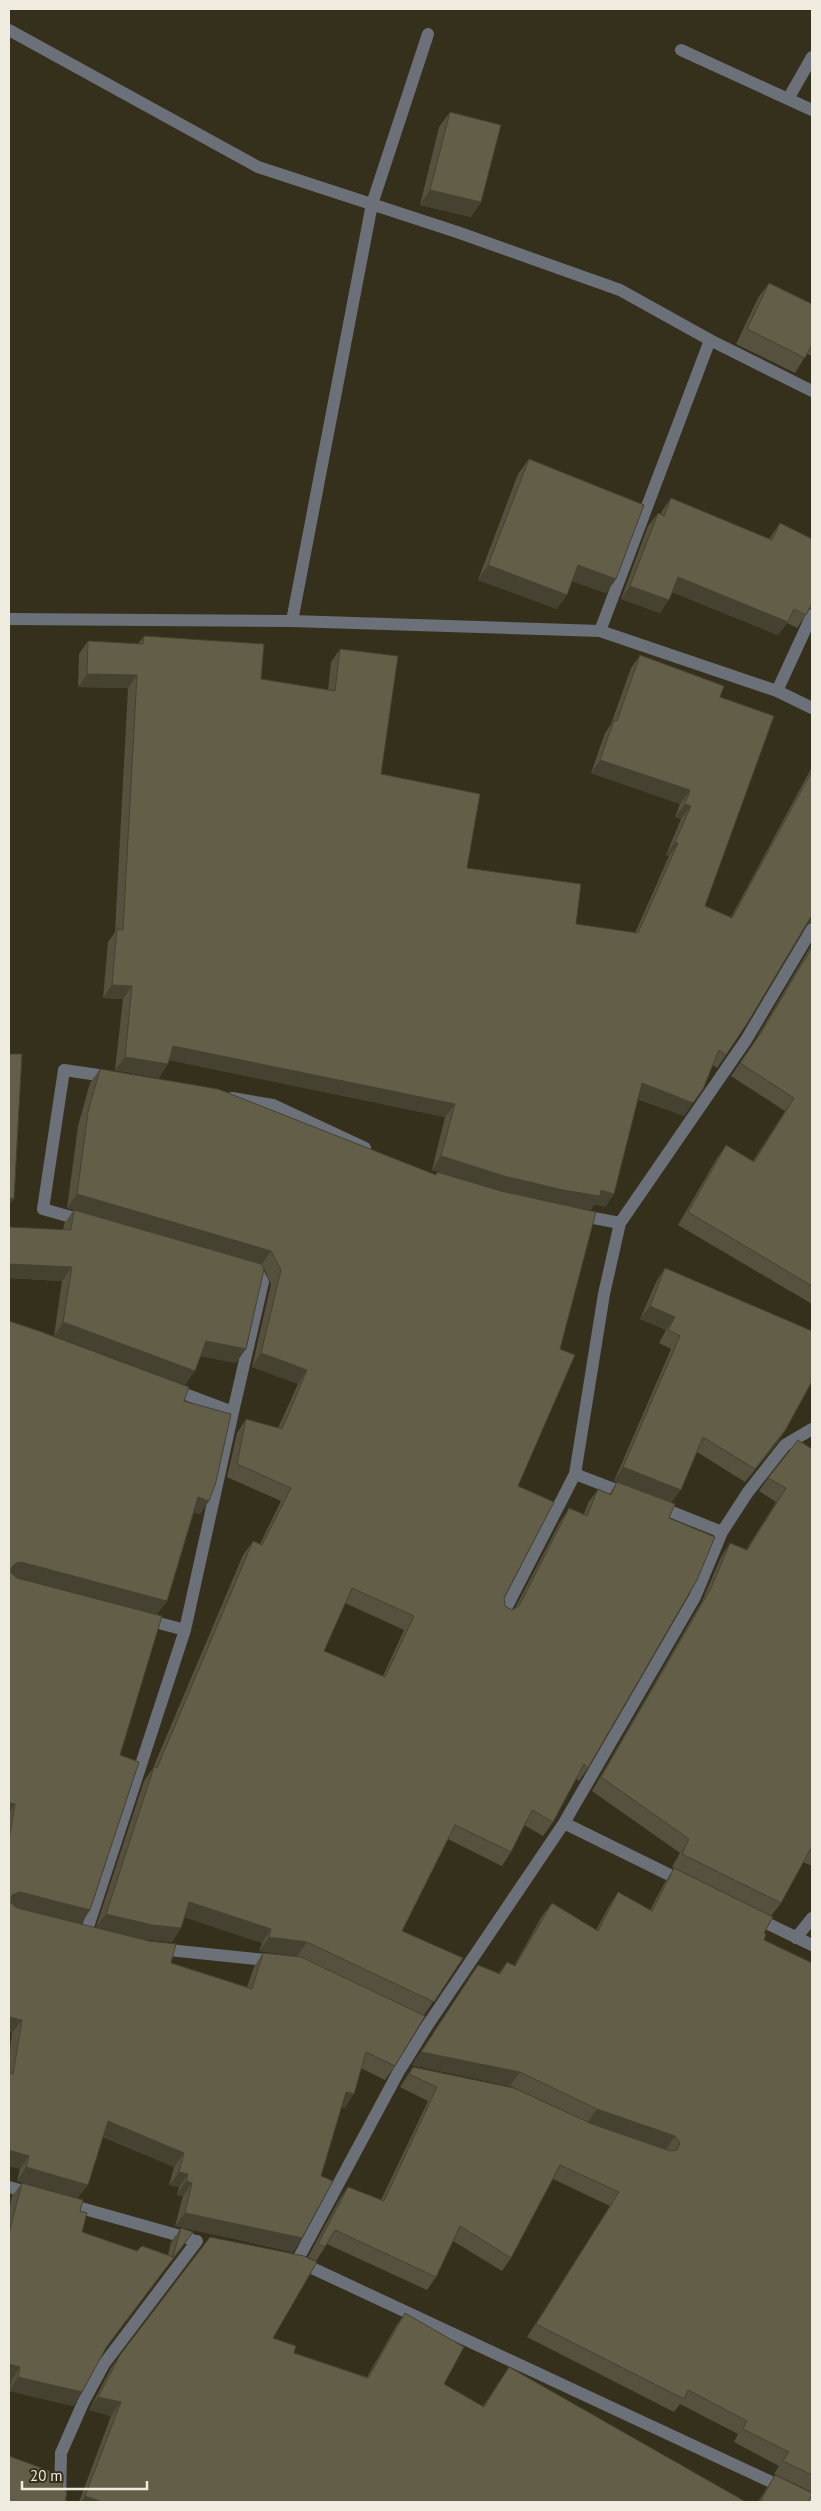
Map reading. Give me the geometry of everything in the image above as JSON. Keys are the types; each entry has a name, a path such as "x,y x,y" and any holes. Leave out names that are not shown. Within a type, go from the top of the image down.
{"street":[{"path":"9,30 258,167 372,204 620,290 710,340 812,391"},
{"path":"292,621 372,204 428,34"},
{"path":"681,50 812,110"},
{"path":"788,99 812,57"},
{"path":"600,631 710,340"},
{"path":"777,691 812,615"},
{"path":"9,619 292,621 600,631 777,691 812,708"},
{"path":"502,1616 575,1474 604,1294 620,1222 746,1040 812,929"},
{"path":"98,1225 43,1209 64,1070 122,1079"},
{"path":"217,1095 273,1105 379,1155"},
{"path":"562,1213 620,1222"},
{"path":"86,1933 186,1630 232,1412 264,1282 257,1271 238,1265"},
{"path":"158,1384 232,1412"},
{"path":"812,1429 785,1446 748,1492 722,1532 695,1597 564,1823 422,2024 399,2071 292,2261 812,2501"},
{"path":"575,1474 722,1532"},
{"path":"130,1616 186,1630"},
{"path":"564,1823 698,1889"},
{"path":"743,1911 812,1945"},
{"path":"796,1938 812,1918"},
{"path":"142,1947 284,1962"},
{"path":"399,2071 417,2075"},
{"path":"9,2187 201,2242 104,2364 82,2403 61,2453 60,2502"}],"building":[{"path":"450,112 501,125 481,202 430,190"},
{"path":"769,283 812,304 812,344 805,358 747,329"},
{"path":"529,459 644,505 616,579 578,565 567,595 488,565"},
{"path":"671,498 772,540 780,523 812,539 812,603 806,615 794,609 788,622 678,577 669,600 630,586 658,513 664,516"},
{"path":"144,636 264,644 261,679 335,691 340,649 398,656 381,774 480,794 467,868 581,884 576,924 638,933 678,843 675,842 691,806 685,804 690,790 600,760 614,720 617,721 640,655 724,686 720,697 774,716 705,906 732,918 812,771 812,915 726,1055 719,1050 703,1089 693,1103 642,1083 614,1194 601,1190 600,1196 563,1190 504,1176 441,1156 455,1104 173,1046 168,1064 125,1057 132,986 112,985 117,929 123,930 137,675 87,674 88,641 143,644"},
{"path":"812,947 812,1286 688,1212 726,1145 754,1162 794,1098 740,1063 762,1031"},
{"path":"9,1054 22,1054 14,1199 9,1198"},
{"path":"100,1069 218,1089 436,1175 437,1172 501,1191 596,1212 560,1349 575,1355 518,1486 554,1502 504,1598 505,1606 512,1610 519,1606 569,1508 587,1516 598,1489 611,1495 617,1482 675,1504 669,1518 715,1537 697,1580 588,1768 584,1764 553,1822 532,1810 511,1852 455,1825 402,1931 463,1958 434,2002 307,1942 269,1937 271,1929 189,1902 181,1928 152,1925 106,1914 154,1767 157,1768 253,1541 262,1545 291,1488 237,1464 246,1419 282,1429 307,1370 261,1353 281,1270 271,1251 77,1194 88,1112","holes":["352,1588 414,1616 385,1677 324,1651"]},
{"path":"74,1210 261,1264 264,1269 246,1349 206,1341 195,1371 63,1322 72,1267 9,1264 9,1227 71,1230"},
{"path":"665,1268 812,1331 812,1381 786,1429 755,1469 703,1437 681,1490 623,1467 680,1336 668,1330 675,1317 650,1306"},
{"path":"9,1321 189,1387 184,1401 231,1414 216,1482 209,1501 198,1497 167,1601 21,1562 16,1563 11,1568 11,1573 17,1578 162,1616 120,1755 139,1762 90,1910 20,1892 12,1895 11,1903 17,1908 149,1941 176,1944 171,1963 252,1989 263,1953 301,1957 425,2016 395,2066 366,2052 354,2094 346,2092 321,2176 333,2181 302,2238 185,2213 192,2183 186,2181 188,2174 179,2172 184,2153 108,2121 88,2185 26,2167 29,2156 9,2150 9,2073 13,2074 22,2020 9,2017 9,1839 15,1804 9,1803"},
{"path":"798,1440 812,1449 812,1848 781,1903 682,1854 689,1839 601,1777 711,1588 730,1543 747,1550 786,1488 768,1478"},
{"path":"674,1868 773,1917 764,1933 766,1934 764,1940 812,1963 812,2475 783,2461 789,2452 743,2429 747,2421 688,2390 684,2399 536,2324 619,2192 560,2165 511,2258 460,2226 436,2277 335,2230 325,2247 318,2244 348,2187 384,2201 437,2087 409,2074 413,2067 514,2088 592,2124 670,2151 677,2150 680,2143 675,2136 597,2109 520,2072 421,2052 478,1965 500,1974 507,1962 515,1966 552,1903 598,1931 618,1892 652,1911"},
{"path":"22,2183 83,2200 80,2211 87,2213 82,2232 137,2251 142,2246 173,2257 181,2228 193,2232 107,2346 82,2392 18,2377 20,2367 9,2364 9,2233"},
{"path":"210,2237 304,2256 317,2262 273,2338 296,2346 294,2353 368,2378 405,2313 464,2347 444,2384 484,2407 509,2367 746,2502 102,2502 85,2496 121,2402 98,2397 120,2355"},
{"path":"9,2456 63,2476 62,2487 67,2494 64,2502 9,2502"},
{"path":"775,2475 812,2493 808,2502 760,2502"}]}
